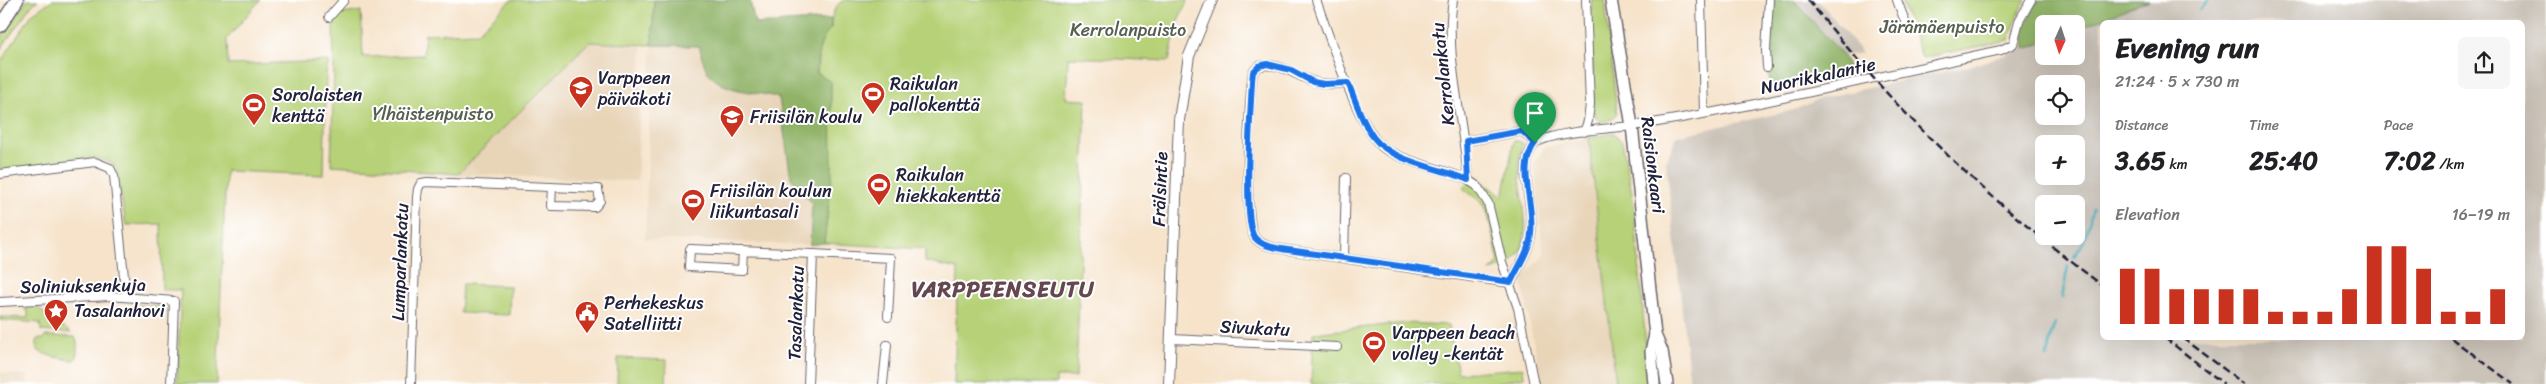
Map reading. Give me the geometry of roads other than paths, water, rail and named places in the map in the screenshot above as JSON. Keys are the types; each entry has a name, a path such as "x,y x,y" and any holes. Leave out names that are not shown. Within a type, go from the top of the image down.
{"main road":[{"path":"0,26 17,0"},
{"name":"Raisionkaari","path":"1612,0 1632,126 1655,335 1662,351 1667,384"},
{"name":"Raisionkaari","path":"1654,384 1651,351 1655,335"}],"street":[{"path":"329,17 344,0"},
{"name":"Frälsintie","path":"1170,384 1178,120 1188,56 1212,0"},
{"path":"1316,0 1348,83 1368,128 1384,148 1408,159 1468,180 1478,186 1488,203 1502,262 1511,282 1534,384"},
{"name":"Kerrolankatu","path":"1454,0 1451,45 1466,141 1468,180"},
{"path":"1584,132 1590,104 1586,0"},
{"path":"1701,0 1704,113"},
{"path":"1767,67 1769,0"},
{"path":"1897,0 1907,28"},
{"name":"Nuorikkalantie","path":"1632,126 1760,104 2009,47 2013,44 2019,21 2030,0"},
{"path":"1348,83 1324,84 1279,66 1259,66 1253,72 1249,201 1251,228 1255,238 1264,244 1275,247 1511,282"},
{"path":"1511,282 1531,238 1526,167 1530,150 1535,143 1552,137 1632,126"},
{"path":"1466,141 1522,131 1535,143"},
{"path":"0,174 95,162 110,168 114,176 126,297"},
{"path":"1344,258 1346,178"},
{"name":"Lumparlankatu","path":"411,384 417,197 418,189 422,183 552,187 598,189 600,201 594,207 551,206 552,187"},
{"name":"Tasalankatu","path":"743,251 742,270 689,267 690,249 743,251 814,254 808,384"},
{"path":"814,254 891,258 888,317"},
{"name":"Soliniuksenkuja","path":"0,302 126,297 174,301 171,384"},
{"name":"Sivukatu","path":"1172,339 1337,347"},
{"path":"884,384 887,345"}],"waterway":[{"path":"2200,10 2208,0"},
{"path":"2074,257 2084,241 2093,208"},
{"path":"2062,298 2068,266"},
{"path":"2047,357 2051,334 2055,324"}],"railway":[{"path":"1808,0 1885,91 1945,153 2022,222 2100,283"},
{"path":"2168,340 2224,384"},
{"path":"2186,340 2244,384"},
{"path":"2454,340 2513,384"}],"place":[{"name":"Varppeen päiväkoti","path":"581,109"},
{"name":"Raikulan pallokenttä","path":"873,115"},
{"name":"Sorolaisten kenttä","path":"254,126"},
{"name":"Friisilän koulu","path":"732,138"},
{"name":"Raikulan hiekkakenttä","path":"879,206"},
{"name":"Friisilän koulun liikuntasali","path":"693,222"},
{"name":"Tasalanhovi","path":"56,332"},
{"name":"Perhekeskus Satelliitti","path":"587,334"},
{"name":"Varppeen beach volley -kentät","path":"1374,364"}],"district":[{"name":"VARPPEENSEUTU","path":"1003,289"}],"park label":[{"name":"Järämäenpuisto","path":"1942,27"},
{"name":"Kerrolanpuisto","path":"1128,30"},
{"name":"Ylhäistenpuisto","path":"433,114"}]}
